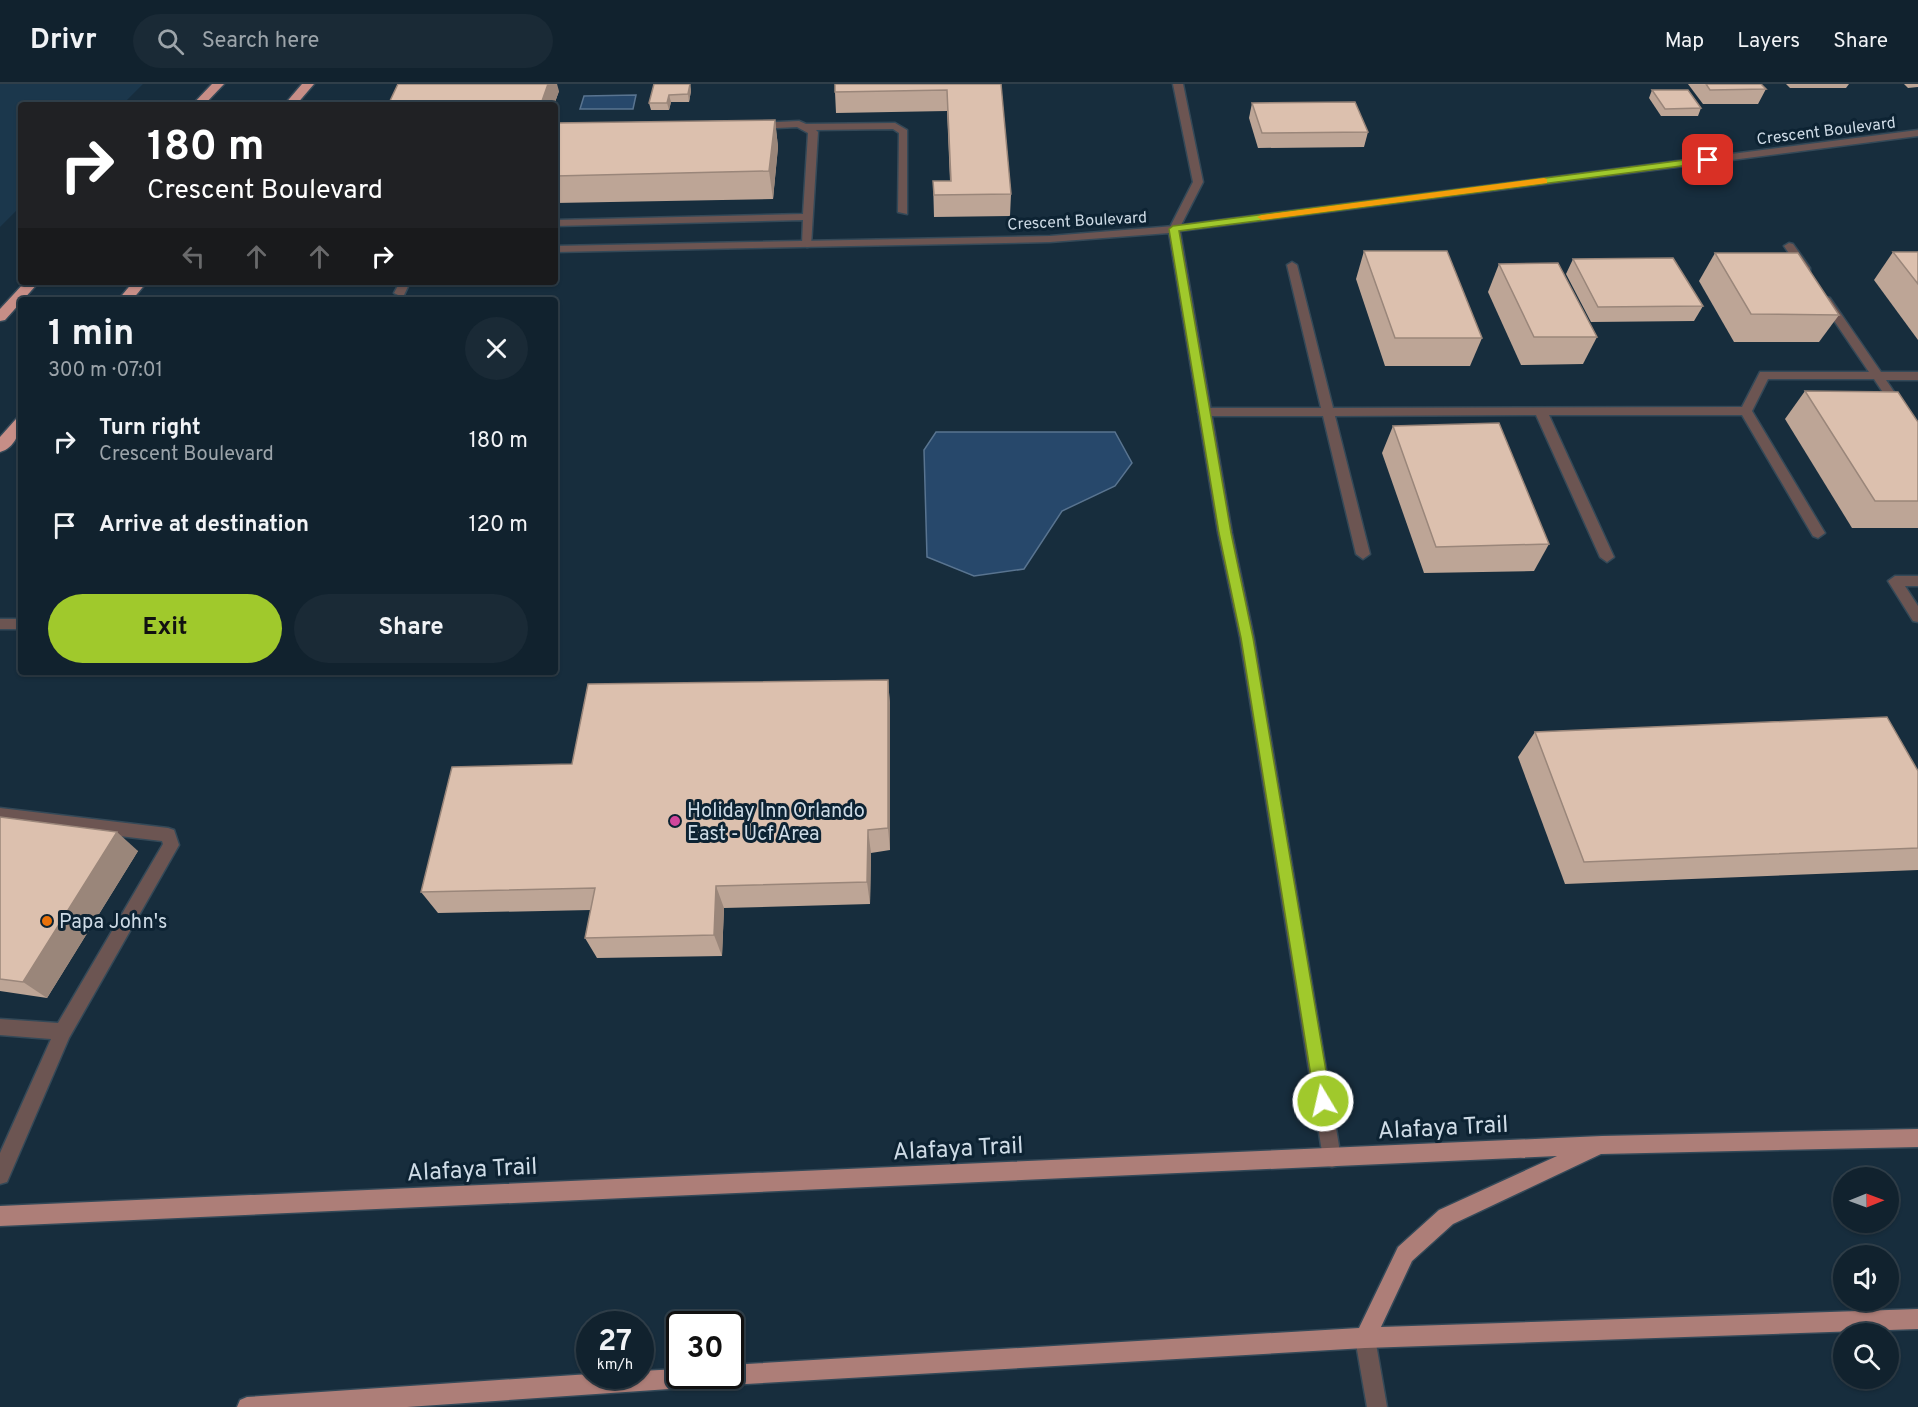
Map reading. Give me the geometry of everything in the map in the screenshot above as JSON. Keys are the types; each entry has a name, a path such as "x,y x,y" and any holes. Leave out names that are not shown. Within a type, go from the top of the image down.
{"highway":[{"path":"201,102 218,84"},
{"path":"293,102 308,84"},
{"path":"18,297 29,285"},
{"path":"128,297 138,285"},
{"path":"0,317 18,297"},
{"path":"0,447 18,426"}],"main road":[{"name":"Alafaya Trail","path":"0,1216 1602,1145 1918,1138"},
{"path":"1365,1338 1406,1254 1446,1217 1602,1145"},
{"path":"744,1374 1365,1338 1918,1319"},
{"path":"247,1407 666,1380"}],"street":[{"path":"1179,84 1198,182 1173,229 1225,533 1247,638 1332,1158"},
{"path":"741,126 895,126 904,132 903,212"},
{"path":"802,126 813,132 807,244"},
{"name":"Crescent Boulevard","path":"558,249 1050,238 1173,229 1918,133"},
{"path":"558,223 808,217"},
{"path":"1789,246 1918,436"},
{"path":"1292,265 1363,554"},
{"path":"1746,411 1764,375 1918,376"},
{"path":"1204,412 1746,411"},
{"path":"1746,411 1818,533"},
{"path":"1541,412 1607,557"},
{"path":"1918,581 1895,581 1918,617"},
{"path":"0,624 18,624"},
{"path":"0,815 168,835 171,845 63,1032 0,1175"},
{"path":"0,1026 63,1032"},
{"path":"1365,1338 1377,1407"}],"shaded area":[{"path":"0,84 143,84 125,102 18,102 18,209 0,227"},
{"path":"636,95 633,109 580,109 584,96"},
{"path":"936,432 1115,432 1132,463 1115,486 1062,511 1024,569 974,576 927,557 924,450"}],"building":[{"path":"398,84 548,84 542,101 389,102"},
{"path":"654,84 690,84 688,94 669,95 667,103 649,103"},
{"path":"835,84 1001,84 1011,194 934,195 933,181 951,181 947,90 835,92"},
{"path":"1706,84 1761,84 1766,89 1710,90"},
{"path":"1652,90 1688,90 1701,108 1665,109"},
{"path":"1355,102 1368,132 1262,133 1252,103"},
{"path":"775,120 769,171 558,176 558,123"},
{"path":"1364,251 1447,251 1482,338 1395,338"},
{"path":"1893,252 1918,252 1918,284"},
{"path":"1715,253 1798,253 1839,315 1751,314"},
{"path":"1673,258 1703,306 1598,307 1573,259"},
{"path":"1558,263 1597,337 1534,337 1499,264"},
{"path":"1805,391 1898,392 1918,422 1918,501 1875,501"},
{"path":"1499,423 1549,544 1436,547 1393,426"},
{"name":"Holiday Inn Orlando East - Ucf Area","path":"888,680 888,828 868,830 867,882 716,886 714,935 585,938 595,888 421,892 452,767 572,764 588,684"},
{"path":"1887,717 1918,771 1918,848 1584,862 1535,732"},
{"name":"Papa John's","path":"0,817 117,832 23,982 0,979"}],"slow traffic":[{"path":"1262,217 1544,181"}],"place":[{"name":"Holiday Inn Orlando East - Ucf Area","path":"675,821"},
{"name":"Papa John's","path":"47,921"}],"route":[{"path":"1323,1101 1247,638 1225,533 1173,229 1708,160"}]}
